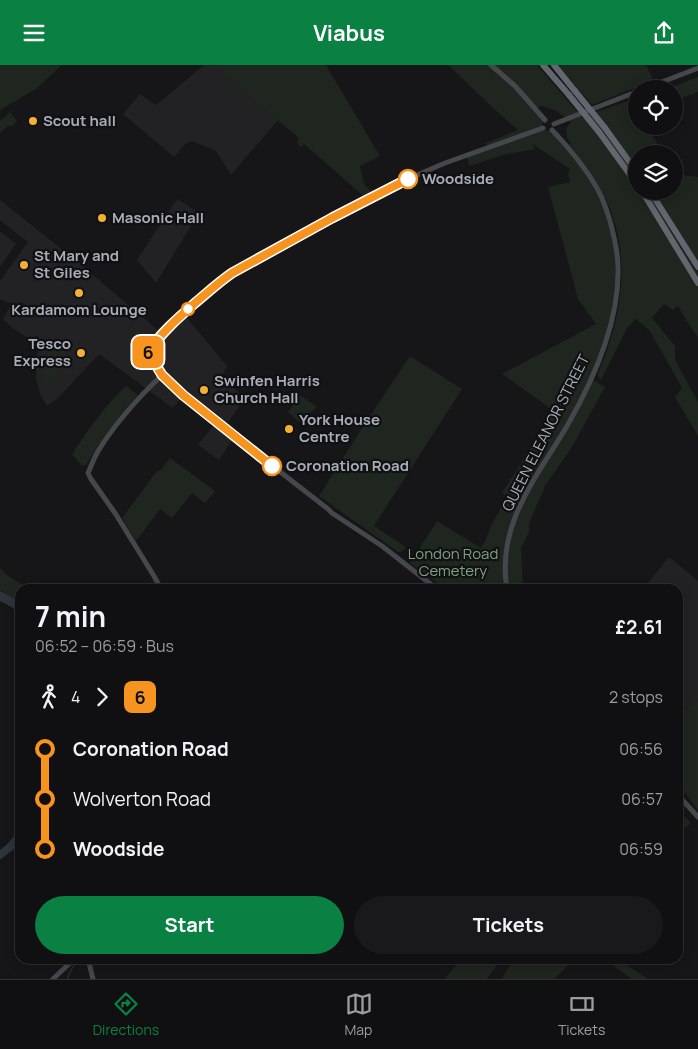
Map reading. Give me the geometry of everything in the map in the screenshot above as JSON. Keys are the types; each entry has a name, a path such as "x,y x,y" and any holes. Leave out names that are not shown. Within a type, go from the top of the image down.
{"highway":[{"path":"544,65 628,161"},
{"path":"554,65 575,91 628,171"},
{"path":"647,200 698,283"},
{"path":"656,200 698,267"}],"street":[{"path":"491,65 515,86 545,120"},
{"path":"667,80 698,68"},
{"path":"554,124 628,95"},
{"path":"545,120 550,119 554,124"},
{"path":"543,128 542,124 545,120"},
{"path":"431,584 382,546 332,513 196,406 162,375 148,352 178,318 232,273 408,179 445,163 543,128 548,131 552,130 554,124"},
{"name":"QUEEN ELEANOR STREET","path":"507,584 509,539 523,498 570,419 598,363 616,297 618,266 616,243 599,191 552,130"},
{"path":"158,584 88,473 100,448 110,434 144,392 162,375"},
{"path":"683,800 698,817"},
{"path":"53,979 69,964"},
{"path":"89,964 93,979"}],"shaded area":[{"path":"204,65 212,65 278,120 231,175 216,151 192,141 184,145 174,157 123,114 140,94 156,105"},
{"path":"177,199 199,213 156,283 137,260"},
{"path":"0,200 79,263 160,332 167,336 186,317 227,366 221,377 245,398 221,432 232,440 219,460 198,445 220,417 187,391 173,408 99,354 58,398 47,406 40,394 36,379 36,358 40,346 3,320 11,304 0,299 0,281 28,242 0,220"},
{"path":"0,231 16,244 0,267"},
{"path":"669,557 698,581 698,700 683,710 683,584 647,584"},
{"path":"0,591 15,598 15,610 10,606 0,601"},
{"path":"15,835 15,847 4,852"}],"green space":[{"path":"0,65 62,65 36,89 0,110"},
{"path":"212,65 326,65 380,156 360,166 364,184 373,194 366,198 304,144 301,147 297,143 299,138"},
{"name":"London Road Cemetery","path":"448,65 537,65 582,117 628,101 628,135 652,135 658,145 628,145 628,200 683,200 683,175 698,177 698,337 678,306 673,310 664,304 652,318 675,346 675,360 698,402 698,436 675,397 682,388 650,331 636,319 627,328 601,380 598,376 618,308 622,266 620,244 607,202 585,165 569,144 571,143 567,138 566,129 571,122 557,112 540,106 536,110 545,120 542,124 544,129 550,131 591,178 607,214 618,266 611,321 591,379 605,387 572,447 545,486 529,524 529,532 521,548 523,584 439,584 410,563 437,521 481,548 492,523 508,497 502,493 554,411 502,374 596,324 578,299 548,187 570,182 568,173 570,169 531,143 535,149 503,155 469,166 467,157 488,148 486,143 518,130"},
{"path":"558,65 646,65 652,80 628,80 628,91 592,105"},
{"path":"698,77 698,92 683,98 683,83"},
{"path":"10,112 17,121 0,133 0,121"},
{"path":"52,342 72,359 46,390 45,359"},
{"path":"410,356 462,389 374,526 406,547 401,552 398,552 319,496"},
{"path":"126,386 138,395 110,429 86,465 82,466 72,454 104,410"},
{"path":"300,395 317,407 299,422 288,412"},
{"path":"170,458 215,491 205,503 192,493 172,518 160,509 136,541 122,518 157,471 160,471"},
{"path":"0,568 8,576 22,584 15,584 15,598 0,590"},
{"path":"698,700 698,810 683,790 683,710"},
{"path":"683,815 691,823 683,829"},
{"path":"457,964 498,964 487,979 445,979"},
{"path":"510,964 568,965 554,979 502,979"},
{"path":"611,964 626,964 648,979 632,979"}],"waterway":[{"path":"0,855 15,842"},
{"path":"68,979 74,964"}],"bus line":[{"name":"6","path":"272,466 183,395 162,375 148,352 178,318 232,273 408,179"}],"place":[{"name":"Scout hall","path":"33,121"},
{"name":"Woodside","path":"408,179"},
{"name":"Masonic Hall","path":"102,218"},
{"name":"St Mary and St Giles","path":"24,265"},
{"name":"Kardamom Lounge","path":"79,293"},
{"name":"Tesco Express","path":"81,353"},
{"name":"Swinfen Harris Church Hall","path":"204,390"},
{"name":"York House Centre","path":"289,429"},
{"name":"Coronation Road","path":"272,466"}]}
